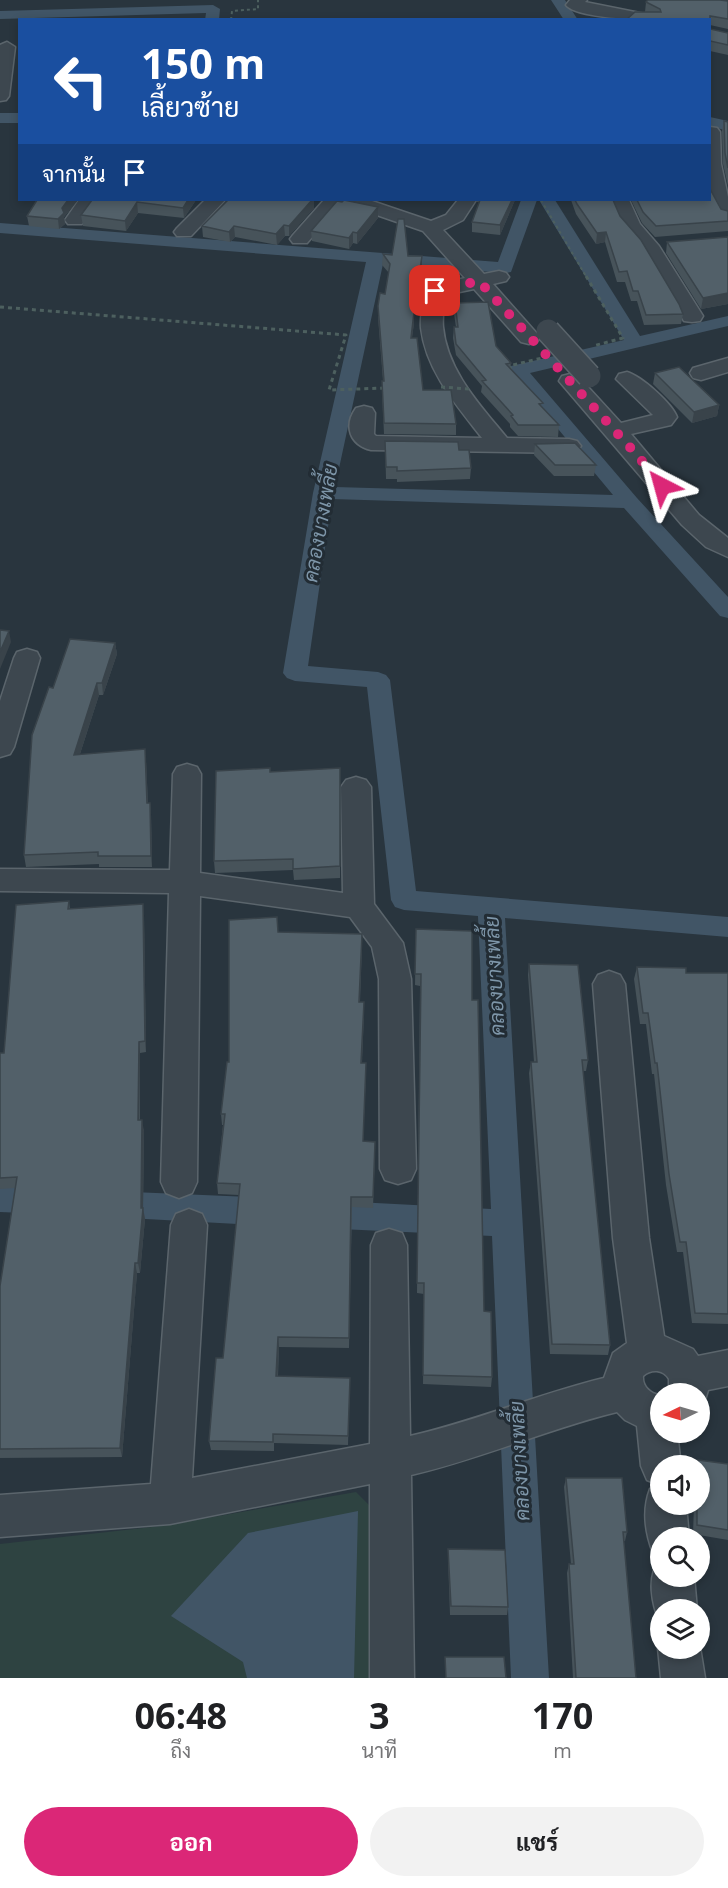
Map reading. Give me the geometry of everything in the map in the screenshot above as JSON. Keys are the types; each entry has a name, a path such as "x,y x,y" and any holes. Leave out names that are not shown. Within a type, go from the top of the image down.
{"street":[{"path":"579,0 574,5 652,15"},
{"path":"0,96 7,56"},
{"path":"711,132 711,171 720,201 728,214"},
{"path":"75,220 87,201"},
{"path":"184,232 214,201"},
{"path":"300,239 333,201"},
{"path":"355,201 439,225 456,218 466,201"},
{"path":"399,201 439,225 625,429 728,525"},
{"path":"620,201 631,226 649,246 692,315"},
{"path":"649,246 672,244"},
{"path":"486,276 435,291 432,327 440,362 470,408 500,444"},
{"path":"701,373 728,365"},
{"path":"625,429 663,420 665,417 663,411 627,379"},
{"path":"364,413 362,437 371,443 568,446"},
{"path":"625,429 688,517 728,549"},
{"path":"0,747 27,658"},
{"path":"179,1182 187,774"},
{"path":"356,787 359,907 387,943 395,980 398,1169"},
{"path":"0,880 186,882 359,907"},
{"path":"609,984 631,1238 647,1352"},
{"path":"170,1503 189,1225"},
{"path":"389,1245 392,1678"},
{"path":"658,1455 647,1406 625,1371 630,1362 647,1352 667,1354 684,1367 688,1383"},
{"path":"694,1383 728,1368"},
{"path":"0,1516 170,1503 449,1447 573,1404 647,1406"},
{"path":"681,1659 683,1678"}],"path":[{"path":"231,18 232,11 258,9 258,0"},
{"path":"541,201 549,214"},
{"path":"0,307 346,335 329,390 388,388"},
{"path":"431,386 469,389"}],"green space":[{"path":"356,1492 373,1509 373,1678 0,1678 0,1544 161,1526"}],"water":[{"path":"358,1511 354,1678 247,1678 243,1662 171,1616 248,1533"}],"building":[{"path":"648,0 728,1 728,19 710,16 710,18 628,18 635,12 661,12 660,9 646,2"},
{"path":"711,29 728,33 728,45 711,41"},
{"path":"724,121 728,122 728,168 725,153"},
{"path":"711,191 721,209 728,211 728,221 656,226 643,212 638,201 711,201"},
{"path":"36,201 67,201 62,208 64,213 58,219 27,216"},
{"path":"91,201 187,201 183,208 137,202 125,221 81,215"},
{"path":"227,201 311,201 289,226 284,225 276,234 234,226 229,232 202,226"},
{"path":"337,201 349,201 378,207 357,233 353,232 349,238 311,231"},
{"path":"480,201 512,201 500,225 472,222"},
{"path":"576,201 613,201 620,216 641,240 683,314 646,315 638,291 633,291 627,271 619,272 606,232 597,233"},
{"path":"398,219 404,219 408,256 422,256 416,295 411,289 414,312 411,338 417,338 423,390 451,390 456,424 384,423 382,381 384,381 378,306 380,293 385,294 390,264 383,254 392,255"},
{"path":"728,237 728,293 703,298 667,242"},
{"path":"488,302 496,346 511,363 506,364 543,403 539,404 559,425 518,425 511,416 513,415 482,381 486,380 456,344 454,327 458,327 455,303"},
{"path":"679,367 719,405 694,412 655,373"},
{"path":"385,441 458,442 459,450 469,450 471,468 397,471 397,467 386,467"},
{"path":"575,443 596,465 555,465 535,444"},
{"path":"0,630 9,631 0,652"},
{"path":"70,639 115,643 102,683 97,683 74,755 145,749 147,803 150,803 151,856 98,856 98,852 24,855 32,735 49,687 53,688"},
{"path":"270,768 270,772 340,768 340,866 293,869 293,859 214,861 216,771"},
{"path":"69,901 68,909 143,904 145,1041 139,1042 138,1120 142,1120 141,1208 143,1208 138,1263 135,1263 120,1448 0,1449 0,1286 17,1177 0,1178 0,1053 4,1053 16,905"},
{"path":"277,917 278,932 362,934 359,1002 364,1002 361,1063 366,1063 363,1141 375,1142 373,1197 351,1197 349,1338 278,1337 276,1376 350,1378 348,1436 273,1434 273,1442 209,1441 216,1358 223,1358 240,1184 217,1183 225,1114 221,1114 227,1062 229,1062 229,920"},
{"path":"416,929 472,931 472,1000 478,1000 484,1311 491,1312 492,1377 423,1375 424,1283 417,1283 421,974 415,974"},
{"path":"529,964 578,965 588,1060 582,1060 610,1345 552,1344 531,1062 537,1062"},
{"path":"637,967 686,968 686,973 728,973 728,1314 695,1313 686,1242 680,1242 669,1174 657,1063 655,1063 648,1013 643,1013"},
{"path":"710,1462 728,1464 728,1530 697,1525 697,1515 710,1515"},
{"path":"566,1478 622,1478 627,1532 623,1532 636,1678 576,1678 569,1564 574,1564"},
{"path":"448,1549 505,1550 508,1607 451,1606"},
{"path":"445,1657 504,1657 506,1678 446,1678"}],"waterway":[{"name":"คลองบางเพลี้ย","path":"558,0 570,18"},
{"path":"0,15 213,9 212,18"},
{"path":"0,118 18,118"},
{"path":"711,122 728,126"},
{"path":"0,228 505,268 529,201"},
{"path":"548,201 635,343"},
{"name":"คลองบางเพลี้ย","path":"323,493 376,258"},
{"path":"635,343 728,321"},
{"path":"630,502 518,370 635,343"},
{"path":"323,493 630,502"},
{"name":"คลองบางเพลี้ย","path":"323,493 295,673 378,680 404,900 491,907"},
{"path":"630,502 728,611"},
{"path":"491,907 728,927"},
{"name":"คลองบางเพลี้ย","path":"491,907 507,1223"},
{"path":"0,1199 48,1201"},
{"path":"109,1204 273,1212"},
{"path":"318,1214 507,1223"},
{"name":"คลองบางเพลี้ย","path":"507,1223 530,1678"}],"route":[{"path":"435,291 479,281 637,455 662,486"}]}
